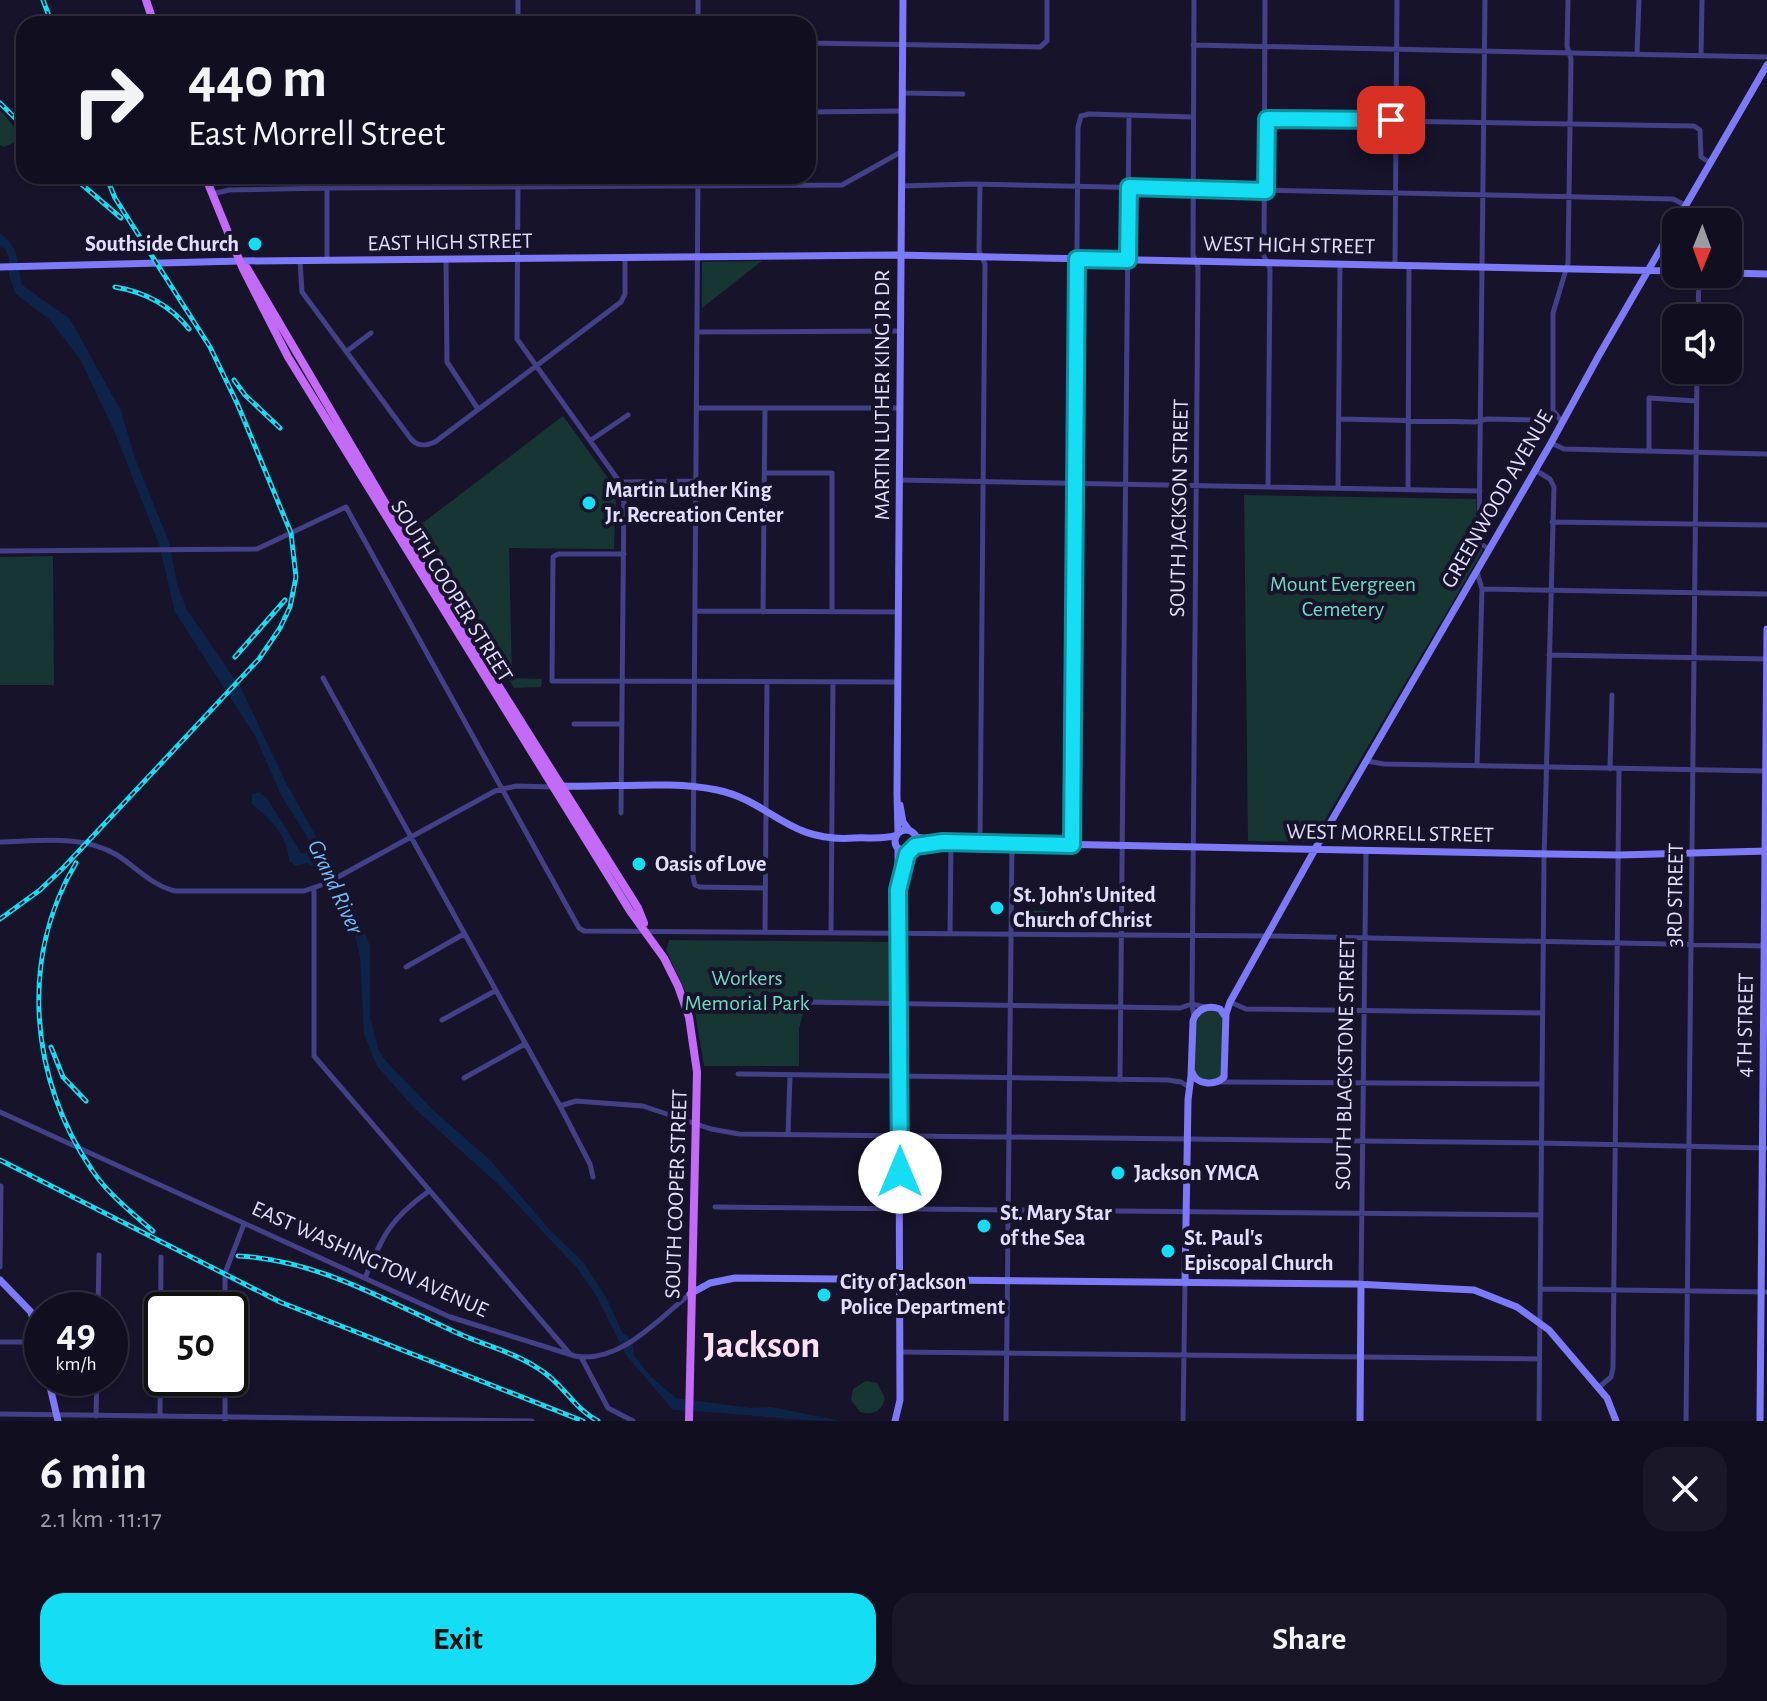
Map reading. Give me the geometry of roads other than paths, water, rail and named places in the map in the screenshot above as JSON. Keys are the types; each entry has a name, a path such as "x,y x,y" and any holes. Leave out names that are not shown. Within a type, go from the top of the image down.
{"main road":[{"name":"SOUTH COOPER STREET","path":"208,184 261,308 288,357 673,976 691,1026 697,1072 696,1208 690,1294 688,1417"}],"street":[{"name":"MARTIN LUTHER KING JR DR","path":"895,1421 900,1406 897,840 903,0"},
{"path":"816,43 1040,47 1045,45 1047,0"},
{"name":"SOUTH JACKSON STREET","path":"1183,1421 1187,1139 1194,1017 1192,936 1198,267 1193,255 1194,0"},
{"path":"1265,0 1267,119 1264,256 1270,269 1268,487"},
{"path":"1395,265 1397,0"},
{"path":"1485,0 1479,540 1483,547 1489,549"},
{"path":"1562,422 1553,410 1553,313 1566,269 1571,124 1568,0"},
{"path":"1637,53 1639,0"},
{"path":"1701,55 1702,0"},
{"path":"1193,45 1767,57"},
{"name":"GREENWOOD AVENUE","path":"1228,1078 1226,1018 1230,1002 1767,65"},
{"path":"901,93 963,94"},
{"path":"816,112 901,111"},
{"path":"1072,845 1078,127 1081,116 1193,117"},
{"path":"1120,1080 1129,116"},
{"path":"1267,119 1697,127 1700,130 1701,157 1709,162"},
{"path":"212,194 229,190 327,188 842,185 901,152"},
{"path":"698,185 695,885 765,888"},
{"path":"980,185 979,251 985,264 980,843"},
{"path":"901,186 1484,194 1673,199 1685,205"},
{"path":"518,187 516,332 521,345 624,488 621,813"},
{"path":"327,188 327,261"},
{"name":"WEST HIGH STREET","path":"901,255 1662,270"},
{"name":"EAST HIGH STREET","path":"0,267 241,261 901,255"},
{"path":"300,261 302,292 411,439 419,445 435,442 621,302 626,288 625,258"},
{"path":"446,260 447,362 478,409"},
{"path":"1338,488 1340,264"},
{"path":"1408,489 1409,265"},
{"path":"1742,273 1767,274"},
{"path":"698,332 900,331"},
{"path":"347,351 371,333"},
{"name":"3RD STREET","path":"1686,1421 1697,384"},
{"path":"1649,451 1649,398 1696,401"},
{"path":"698,408 900,408"},
{"path":"763,612 765,408"},
{"path":"591,440 628,415"},
{"path":"1339,419 1542,420"},
{"path":"1551,443 1564,449 1767,454"},
{"path":"1535,470 1550,479 1554,487 1544,854 1539,1421"},
{"path":"765,473 832,473 832,611"},
{"path":"899,480 1480,491"},
{"path":"622,482 697,481"},
{"path":"0,551 174,551 265,547 346,507 581,930 1267,936 1764,946"},
{"path":"1552,522 1767,525"},
{"path":"624,554 554,556 551,560 552,681 898,682"},
{"path":"1477,571 1482,589 1477,766"},
{"path":"1482,589 1767,594"},
{"path":"697,611 899,612"},
{"name":"4TH STREET","path":"1760,1421 1764,1292 1767,632"},
{"path":"1549,655 1767,659"},
{"path":"323,678 560,1106 590,1164 593,1177"},
{"path":"765,932 767,682"},
{"path":"831,932 833,682"},
{"path":"1610,769 1612,695"},
{"path":"574,724 622,724"},
{"path":"1367,761 1384,764 1692,771 1766,777"},
{"path":"1598,1388 1613,1372 1619,769"},
{"path":"0,842 87,842 117,855 158,885 175,891 314,889 501,789 557,786"},
{"name":"WEST MORRELL STREET","path":"557,786 694,787 729,793 805,834 832,838 1544,854 1766,851"},
{"name":"MARTIN LUTHER KING JR DR","path":"898,791 903,822 912,841 898,890"},
{"path":"897,840 912,841"},
{"path":"947,842 950,933"},
{"path":"1006,1421 1012,843"},
{"name":"SOUTH BLACKSTONE STREET","path":"1360,1421 1366,850"},
{"path":"314,889 313,1052 570,1355"},
{"path":"406,967 464,934"},
{"path":"442,1020 495,991"},
{"path":"804,1002 1121,1008 1180,1008 1192,1004 1216,1008 1230,1002 1246,1009 1543,1013"},
{"path":"1194,1017 1206,1008"},
{"path":"1216,1008 1224,1012 1226,1018"},
{"path":"464,1078 525,1044"},
{"path":"1192,1072 1200,1082"},
{"path":"738,1074 890,1076"},
{"path":"788,1134 790,1076"},
{"path":"899,1076 1176,1080 1189,1087 1228,1078 1542,1084"},
{"path":"560,1106 576,1101 643,1106 733,1134 1765,1148"},
{"name":"EAST WASHINGTON AVENUE","path":"0,1112 461,1322 570,1355 600,1357 619,1348 690,1294 710,1283 730,1279 1361,1285 1464,1289 1500,1299 1540,1322 1598,1388 1616,1421"},
{"path":"0,1267 1,1186"},
{"path":"365,1278 383,1234 392,1222 429,1191"},
{"path":"715,1207 1541,1215"},
{"path":"225,1292 225,1273 244,1224"},
{"path":"98,1292 99,1255"},
{"path":"160,1416 161,1257"},
{"path":"0,1280 24,1305"},
{"path":"1541,1289 1764,1292"},
{"path":"0,1342 24,1342"},
{"path":"900,1352 1539,1359"},
{"path":"581,1357 608,1408 633,1421"},
{"path":"52,1396 58,1418"},
{"path":"96,1416 97,1396"},
{"path":"225,1396 225,1419"},
{"path":"0,1414 58,1418 160,1416 532,1421"}],"water":[{"name":"Grand River","path":"0,233 14,250 22,285 70,319 121,411 134,456 169,542 177,584 187,610 241,688 286,783 317,838 326,862 348,891 370,946 370,1018 379,1051 386,1061 434,1111 491,1161 548,1228 583,1262 606,1297 623,1334 628,1336 634,1355 650,1376 676,1398 751,1408 771,1407 842,1421 673,1410 626,1355 596,1295 577,1268 501,1187 414,1108 377,1066 364,1034 360,957 352,924 324,873 306,863 296,866 289,861 282,836 252,804 252,794 259,792 267,798 301,853 312,854 308,838 281,795 255,736 175,612 159,544 115,433 80,359 50,320 16,294 9,276 9,257 0,247"}],"railway":[{"path":"43,0 49,16"},
{"path":"0,103 16,119"},
{"path":"81,184 121,218"},
{"path":"0,919 40,890 63,868 259,659 290,607 296,577 291,533 237,403 210,347 115,198 109,184"},
{"path":"115,287 156,301 174,313 189,329"},
{"path":"234,380 245,395 280,428"},
{"path":"235,657 285,600"},
{"path":"76,863 58,900 46,938 40,978 39,1018 45,1058 55,1097 71,1135 92,1170 112,1195 153,1231"},
{"path":"51,1047 63,1077 86,1101"},
{"path":"0,1160 280,1302 583,1421"},
{"path":"238,1256 267,1259 323,1273 519,1358 555,1381 589,1416 598,1421"}],"place":[{"name":"Southside Church","path":"255,244"},
{"name":"Martin Luther King Jr. Recreation Center","path":"589,503"},
{"name":"Oasis of Love","path":"639,864"},
{"name":"St. John's United Church of Christ","path":"997,908"},
{"name":"Jackson YMCA","path":"1118,1173"},
{"name":"St. Mary Star of the Sea","path":"984,1226"},
{"name":"St. Paul's Episcopal Church","path":"1168,1251"},
{"name":"City of Jackson Police Department","path":"824,1295"}],"district":[{"name":"Jackson","path":"762,1346"}],"park label":[{"name":"Mount Evergreen Cemetery","path":"1343,596"},
{"name":"Workers Memorial Park","path":"747,990"}]}
